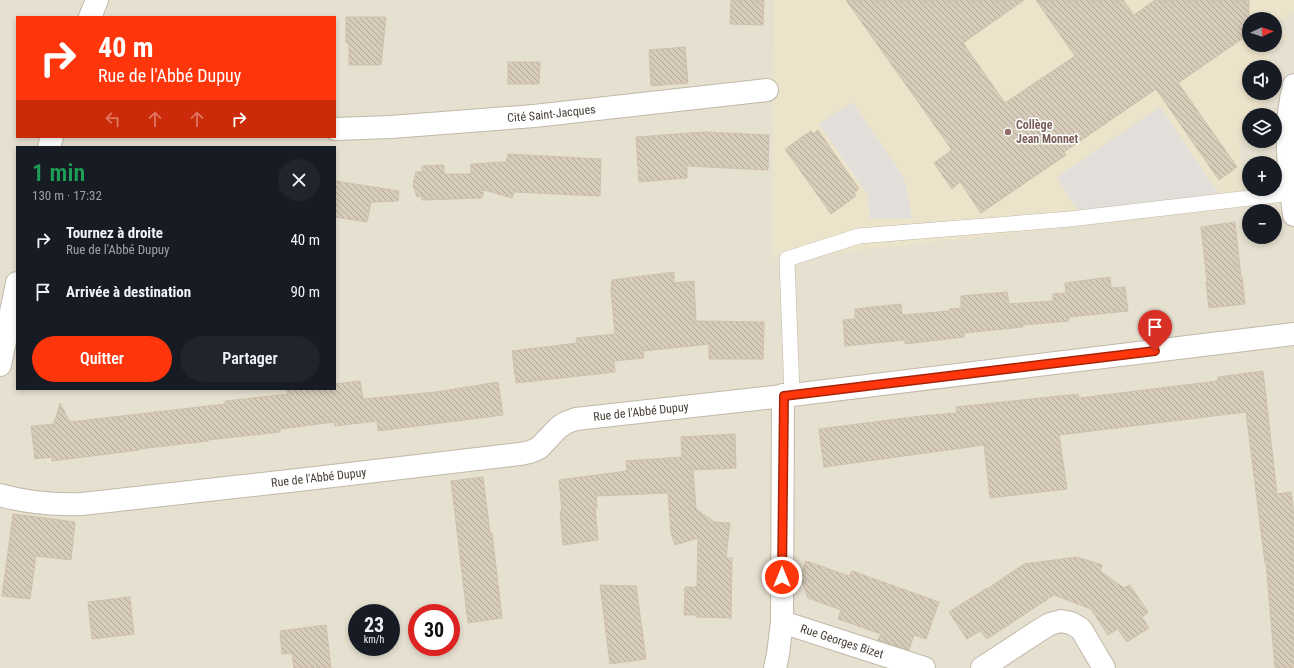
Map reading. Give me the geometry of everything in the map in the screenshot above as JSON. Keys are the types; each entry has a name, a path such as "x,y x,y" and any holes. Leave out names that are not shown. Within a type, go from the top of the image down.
{"street":[{"path":"90,16 97,0"},
{"path":"1294,85 1288,125 1288,155 1294,215"},
{"name":"Cité Saint-Jacques","path":"336,129 391,127 534,116 767,90"},
{"path":"0,365 16,288"},
{"name":"Rue de l'Abbé Dupuy","path":"0,495 37,503 82,504 520,454 539,448 561,425 576,419 1294,334"},
{"path":"775,668 782,622 788,395"},
{"path":"982,668 1050,624 1061,621 1072,623 1081,629 1104,668"},
{"name":"Rue Georges Bizet","path":"782,622 924,668"}],"lane":[{"path":"788,395 787,259 859,236 1070,219 1292,193"}],"shaded area":[{"path":"0,0 1294,0 1294,668 0,668"},
{"name":"Collège Jean Monnet","path":"774,0 1294,0 1294,11 1282,19 1282,12 1242,12 1242,52 1269,52 1270,60 1242,60 1242,100 1266,100 1263,108 1242,108 1242,134 1239,136 1242,172 1242,196 1244,196 1245,204 1242,204 1242,207 772,260"},
{"name":"Collège Jean Monnet","path":"1282,27 1288,38 1282,41"},
{"path":"852,102 904,178 912,219 870,219 868,195 819,124"},
{"path":"1160,107 1218,193 1078,211 1057,177"}],"building":[{"path":"731,0 764,0 763,25 730,24"},
{"path":"846,0 1024,0 963,43 1005,103 1075,56 1036,0 1123,0 1134,15 1155,0 1249,0 1249,12 1242,12 1242,39 1178,83 1237,167 1219,180 1156,89 1064,152 1066,155 981,213 960,182 952,189 934,163 952,150"},
{"path":"346,17 386,17 381,65 349,65 349,43 346,43"},
{"path":"685,47 688,83 651,86 649,50"},
{"path":"508,62 540,62 539,84 508,84"},
{"path":"818,130 859,189 854,193 856,196 831,214 785,149 811,131 813,134"},
{"path":"704,132 769,135 768,170 687,166 687,178 639,182 636,137"},
{"path":"508,154 601,159 600,196 514,192 512,198 484,190 482,198 422,200 422,196 417,197 413,185 416,172 422,172 422,166 444,165 444,174 471,174 471,164 506,162"},
{"path":"336,181 399,191 398,201 371,202 367,222 336,217"},
{"path":"1235,222 1245,304 1209,308 1201,227"},
{"path":"674,272 674,283 694,281 696,321 764,322 763,359 709,359 709,344 643,351 644,358 614,361 615,372 516,383 512,351 577,343 576,338 615,334 611,290 612,280"},
{"path":"1110,277 1111,288 1125,287 1128,311 1069,317 1069,321 1023,325 1023,327 964,333 964,337 905,344 905,340 845,346 843,320 855,319 855,309 901,304 902,315 949,311 949,309 961,308 961,296 1007,292 1009,304 1053,301 1053,294 1066,293 1065,283"},
{"path":"1263,371 1277,494 1291,492 1294,515 1294,668 1275,668 1266,562 1265,563 1246,412 1059,435 1067,489 990,498 984,445 824,467 819,429 957,413 956,407 1078,394 1079,398 1218,381 1218,377"},
{"path":"360,381 363,399 436,392 498,382 503,415 378,431 377,421 335,426 334,422 280,429 280,432 52,461 52,457 35,459 31,426 54,424 60,403 70,422 225,404 225,401 288,394 287,390 336,390 336,384"},
{"path":"735,434 736,468 693,470 696,509 714,522 730,523 726,558 732,558 731,618 696,617 696,615 684,615 685,587 697,587 698,538 675,545 671,533 668,493 596,496 597,508 595,508 598,540 563,545 559,480 627,471 626,461 682,457 681,437"},
{"path":"483,477 490,533 492,533 502,618 468,623 451,481"},
{"path":"13,514 75,522 71,560 36,556 30,599 2,596"},
{"path":"1077,557 1102,565 1100,571 1124,588 1130,585 1148,612 1142,617 1149,628 1127,642 1118,629 1108,635 1091,609 1054,595 987,639 980,631 967,639 949,612 1024,564"},
{"path":"806,561 849,576 852,571 939,602 926,639 914,635 909,650 878,640 881,634 838,619 841,610 808,598 800,577"},
{"path":"600,585 636,586 646,659 610,664"},
{"path":"130,597 134,634 92,639 88,602"},
{"path":"326,625 331,668 294,668 292,653 282,654 280,631"}],"place":[{"name":"Collège Jean Monnet","path":"1008,132"}],"route":[{"path":"782,577 784,396 986,370 1155,351"}]}
